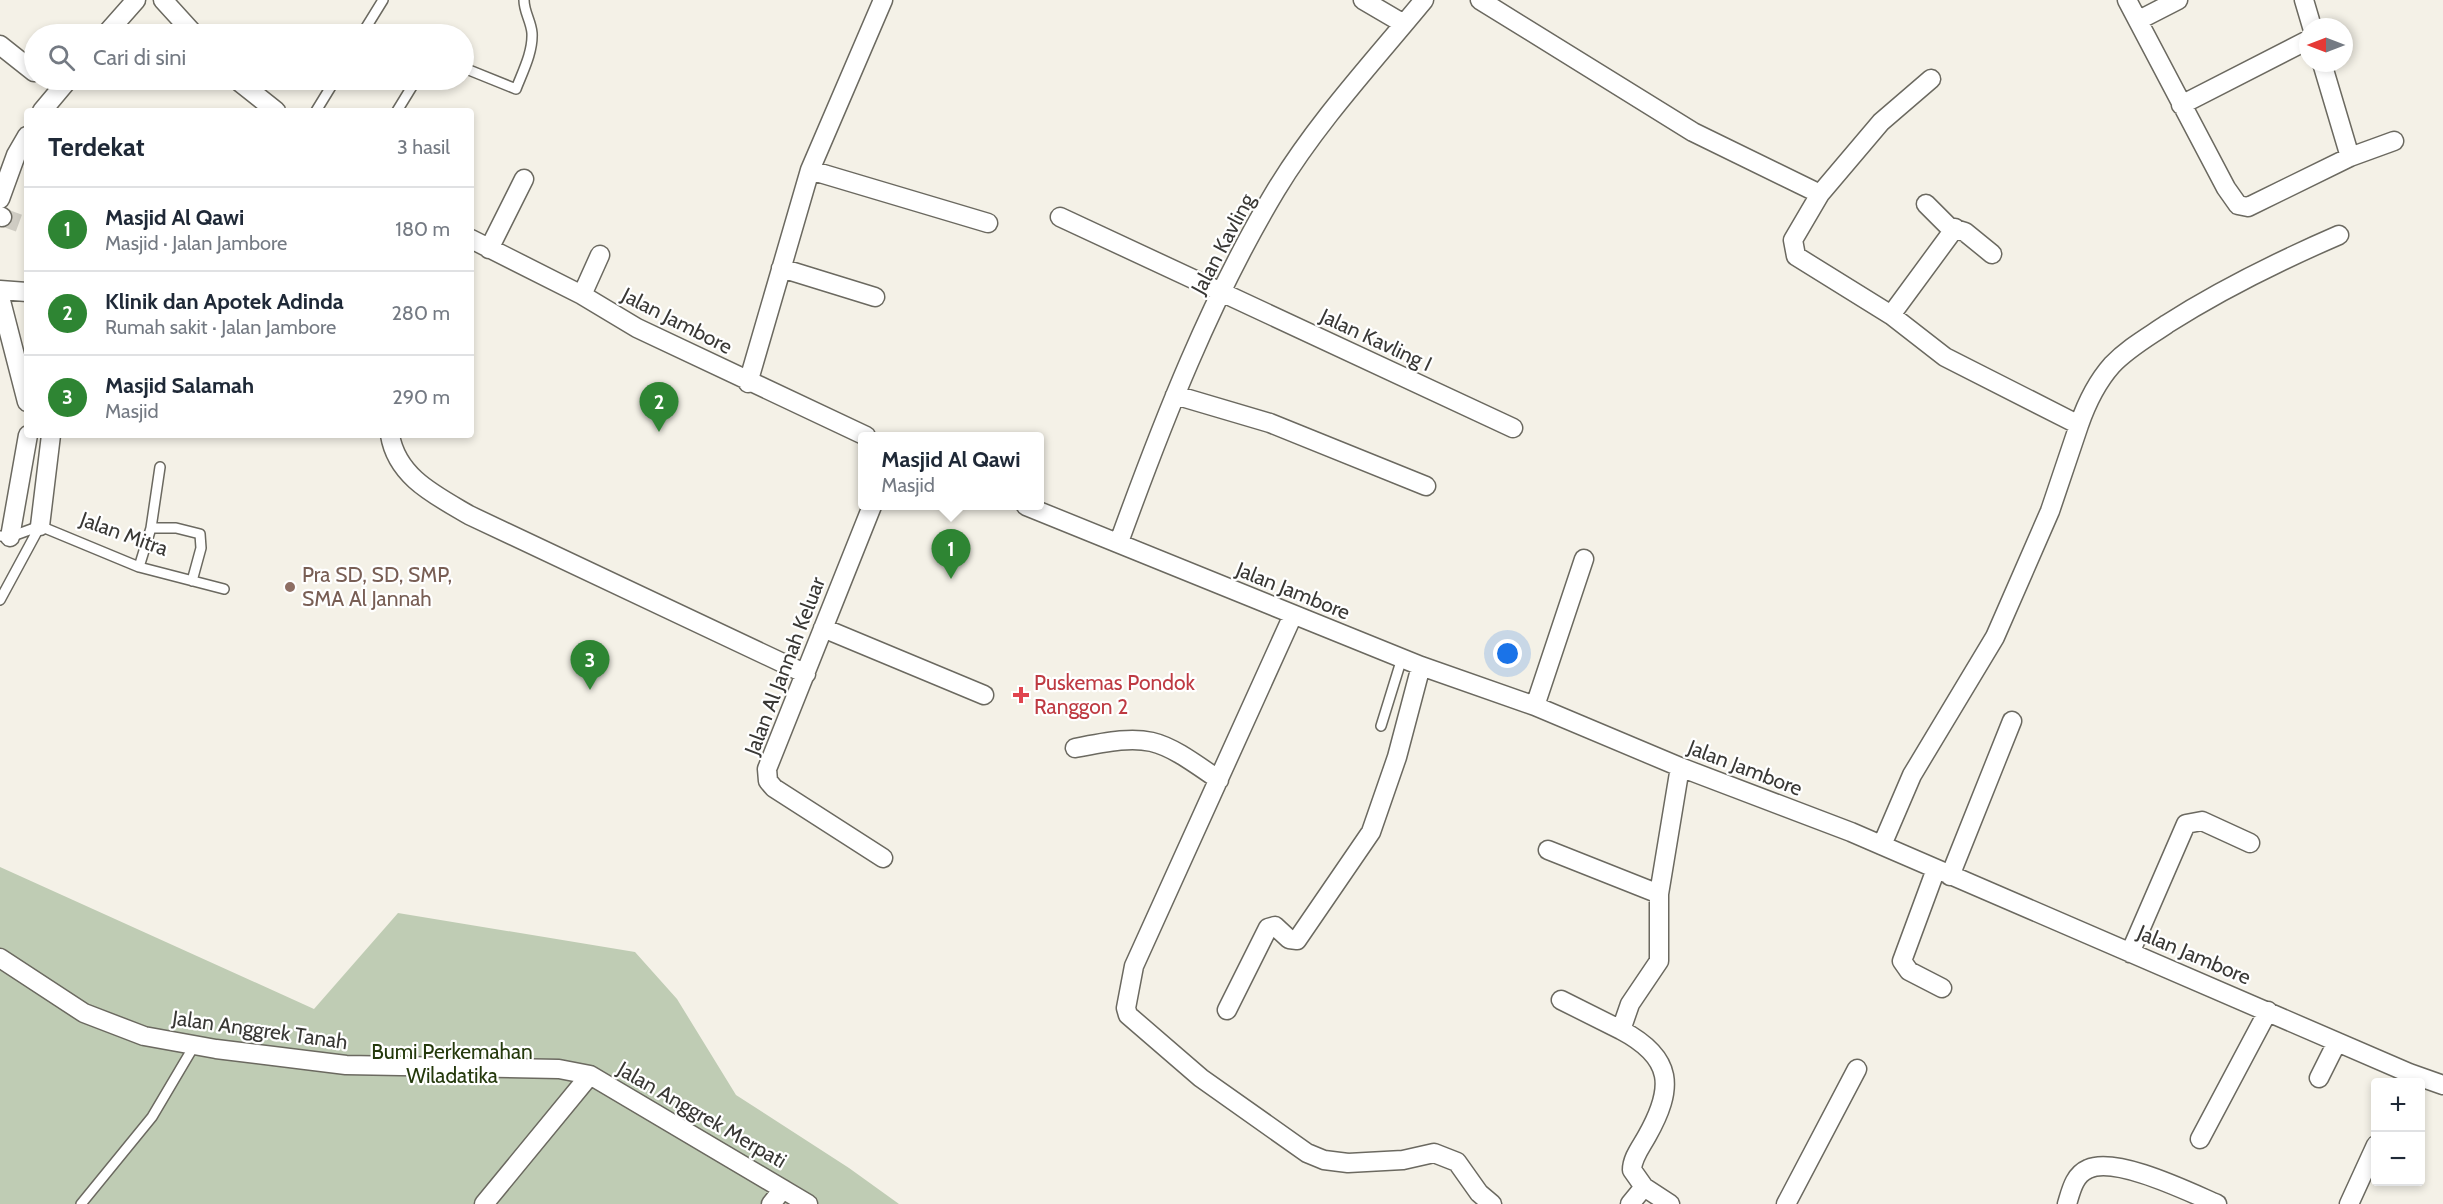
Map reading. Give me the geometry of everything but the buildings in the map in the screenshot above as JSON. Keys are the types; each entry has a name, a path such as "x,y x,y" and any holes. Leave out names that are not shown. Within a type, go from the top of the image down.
{"street":[{"path":"115,24 136,0"},
{"path":"163,0 185,24"},
{"path":"748,382 810,170 883,0"},
{"path":"1363,0 1404,24"},
{"name":"Jalan Kavling","path":"1119,542 1175,395 1221,293 1276,189 1333,107 1424,0"},
{"path":"1480,0 1693,132 1820,194"},
{"path":"2127,0 2226,188 2244,208 2350,157 2394,141"},
{"path":"2139,20 2178,0"},
{"path":"2304,0 2309,18"},
{"path":"0,45 24,64"},
{"path":"2181,105 2299,45"},
{"path":"2325,72 2350,157"},
{"path":"1931,79 1881,122 1820,194 1793,240 1796,256 1891,315 1945,357 2079,425"},
{"path":"45,108 60,90"},
{"path":"250,90 272,108"},
{"path":"1,211 16,155 24,141"},
{"path":"810,170 988,223"},
{"path":"489,249 524,179"},
{"path":"1926,204 1949,227 1965,232 1992,254"},
{"name":"Jalan Kavling I","path":"1060,217 1513,428"},
{"path":"1891,315 1955,228"},
{"path":"1882,846 1912,775 1995,637 2050,511 2089,396 2111,366 2127,350 2187,311 2274,263 2339,235"},
{"name":"Jalan Jambore","path":"474,241 582,295 638,328 858,432"},
{"path":"582,295 600,255"},
{"path":"781,268 875,297"},
{"path":"0,290 24,292"},
{"path":"0,297 7,344 24,393"},
{"path":"1175,395 1270,423 1426,486"},
{"path":"5,536 27,438"},
{"path":"40,526 51,438"},
{"path":"391,438 399,464 409,475 469,515 806,674"},
{"name":"Jalan Al Jannah Keluar","path":"870,510 767,769 768,781 774,788 883,858"},
{"name":"Jalan Jambore","path":"1036,510 1421,666 1535,706 1680,767 1882,846 2268,1011 2337,1042 2407,1078"},
{"path":"1535,706 1584,559"},
{"path":"1293,615 1134,966 1126,1008 1128,1015 1201,1078 1307,1153 1323,1160 1348,1163 1403,1160 1434,1153 1457,1162 1479,1193 1492,1204"},
{"path":"824,628 984,695"},
{"path":"1227,1010 1268,928 1275,926 1289,939 1297,940 1368,837 1397,757 1421,666"},
{"path":"1942,988 1909,971 1902,961 2012,721"},
{"path":"1075,748 1113,740 1147,739 1170,748 1219,780"},
{"path":"1621,1030 1630,1004 1659,961 1659,894 1680,767"},
{"path":"2130,953 2187,824 2202,821 2250,843"},
{"path":"1548,850 1659,894"},
{"name":"Jalan Anggrek Tanah","path":"0,958 84,1013 144,1036 194,1046 346,1065 571,1070"},
{"path":"1561,1000 1621,1030 1642,1044 1658,1061 1666,1082 1665,1097 1632,1166 1634,1175 1644,1187 1670,1204"},
{"path":"2200,1139 2268,1011"},
{"path":"2319,1078 2337,1042"},
{"path":"1786,1204 1857,1069"},
{"name":"Jalan Anggrek Merpati","path":"571,1070 590,1075 808,1204"},
{"path":"484,1204 590,1075"},
{"name":"Jalan Jambore","path":"2425,1082 2443,1085"},
{"path":"2349,1204 2371,1157"},
{"path":"2067,1204 2074,1182 2081,1174 2089,1168 2103,1167 2131,1170 2217,1204"},
{"path":"1630,1204 1644,1187"},
{"path":"771,1204 783,1189"}],"lane":[{"path":"368,24 383,0"},
{"path":"474,72 516,89 532,43 532,30 524,11 524,0"},
{"path":"318,108 329,90"},
{"path":"399,108 410,90"},
{"path":"140,567 151,528 160,467"},
{"path":"5,536 40,526"},
{"path":"0,600 40,526"},
{"name":"Jalan Mitra","path":"40,526 140,567 224,589"},
{"path":"151,528 176,528 200,534 201,548 192,580"},
{"path":"1382,726 1402,658"},
{"path":"81,1204 152,1117 194,1046"}],"green space":[{"name":"Bumi Perkemahan Wiladatika","path":"0,867 314,1009 398,913 635,952 677,999 736,1095 849,1168 899,1204 0,1204"}],"tunnel":[{"path":"2,217 24,225"}],"place":[{"name":"Klinik dan Apotek Adinda","path":"659,432"},
{"name":"Masjid Al Qawi","path":"951,579"},
{"name":"Pra SD, SD, SMP, SMA Al Jannah","path":"290,587"},
{"name":"Masjid Salamah","path":"590,690"},
{"name":"Puskemas Pondok Ranggon 2","path":"1021,695"}]}
